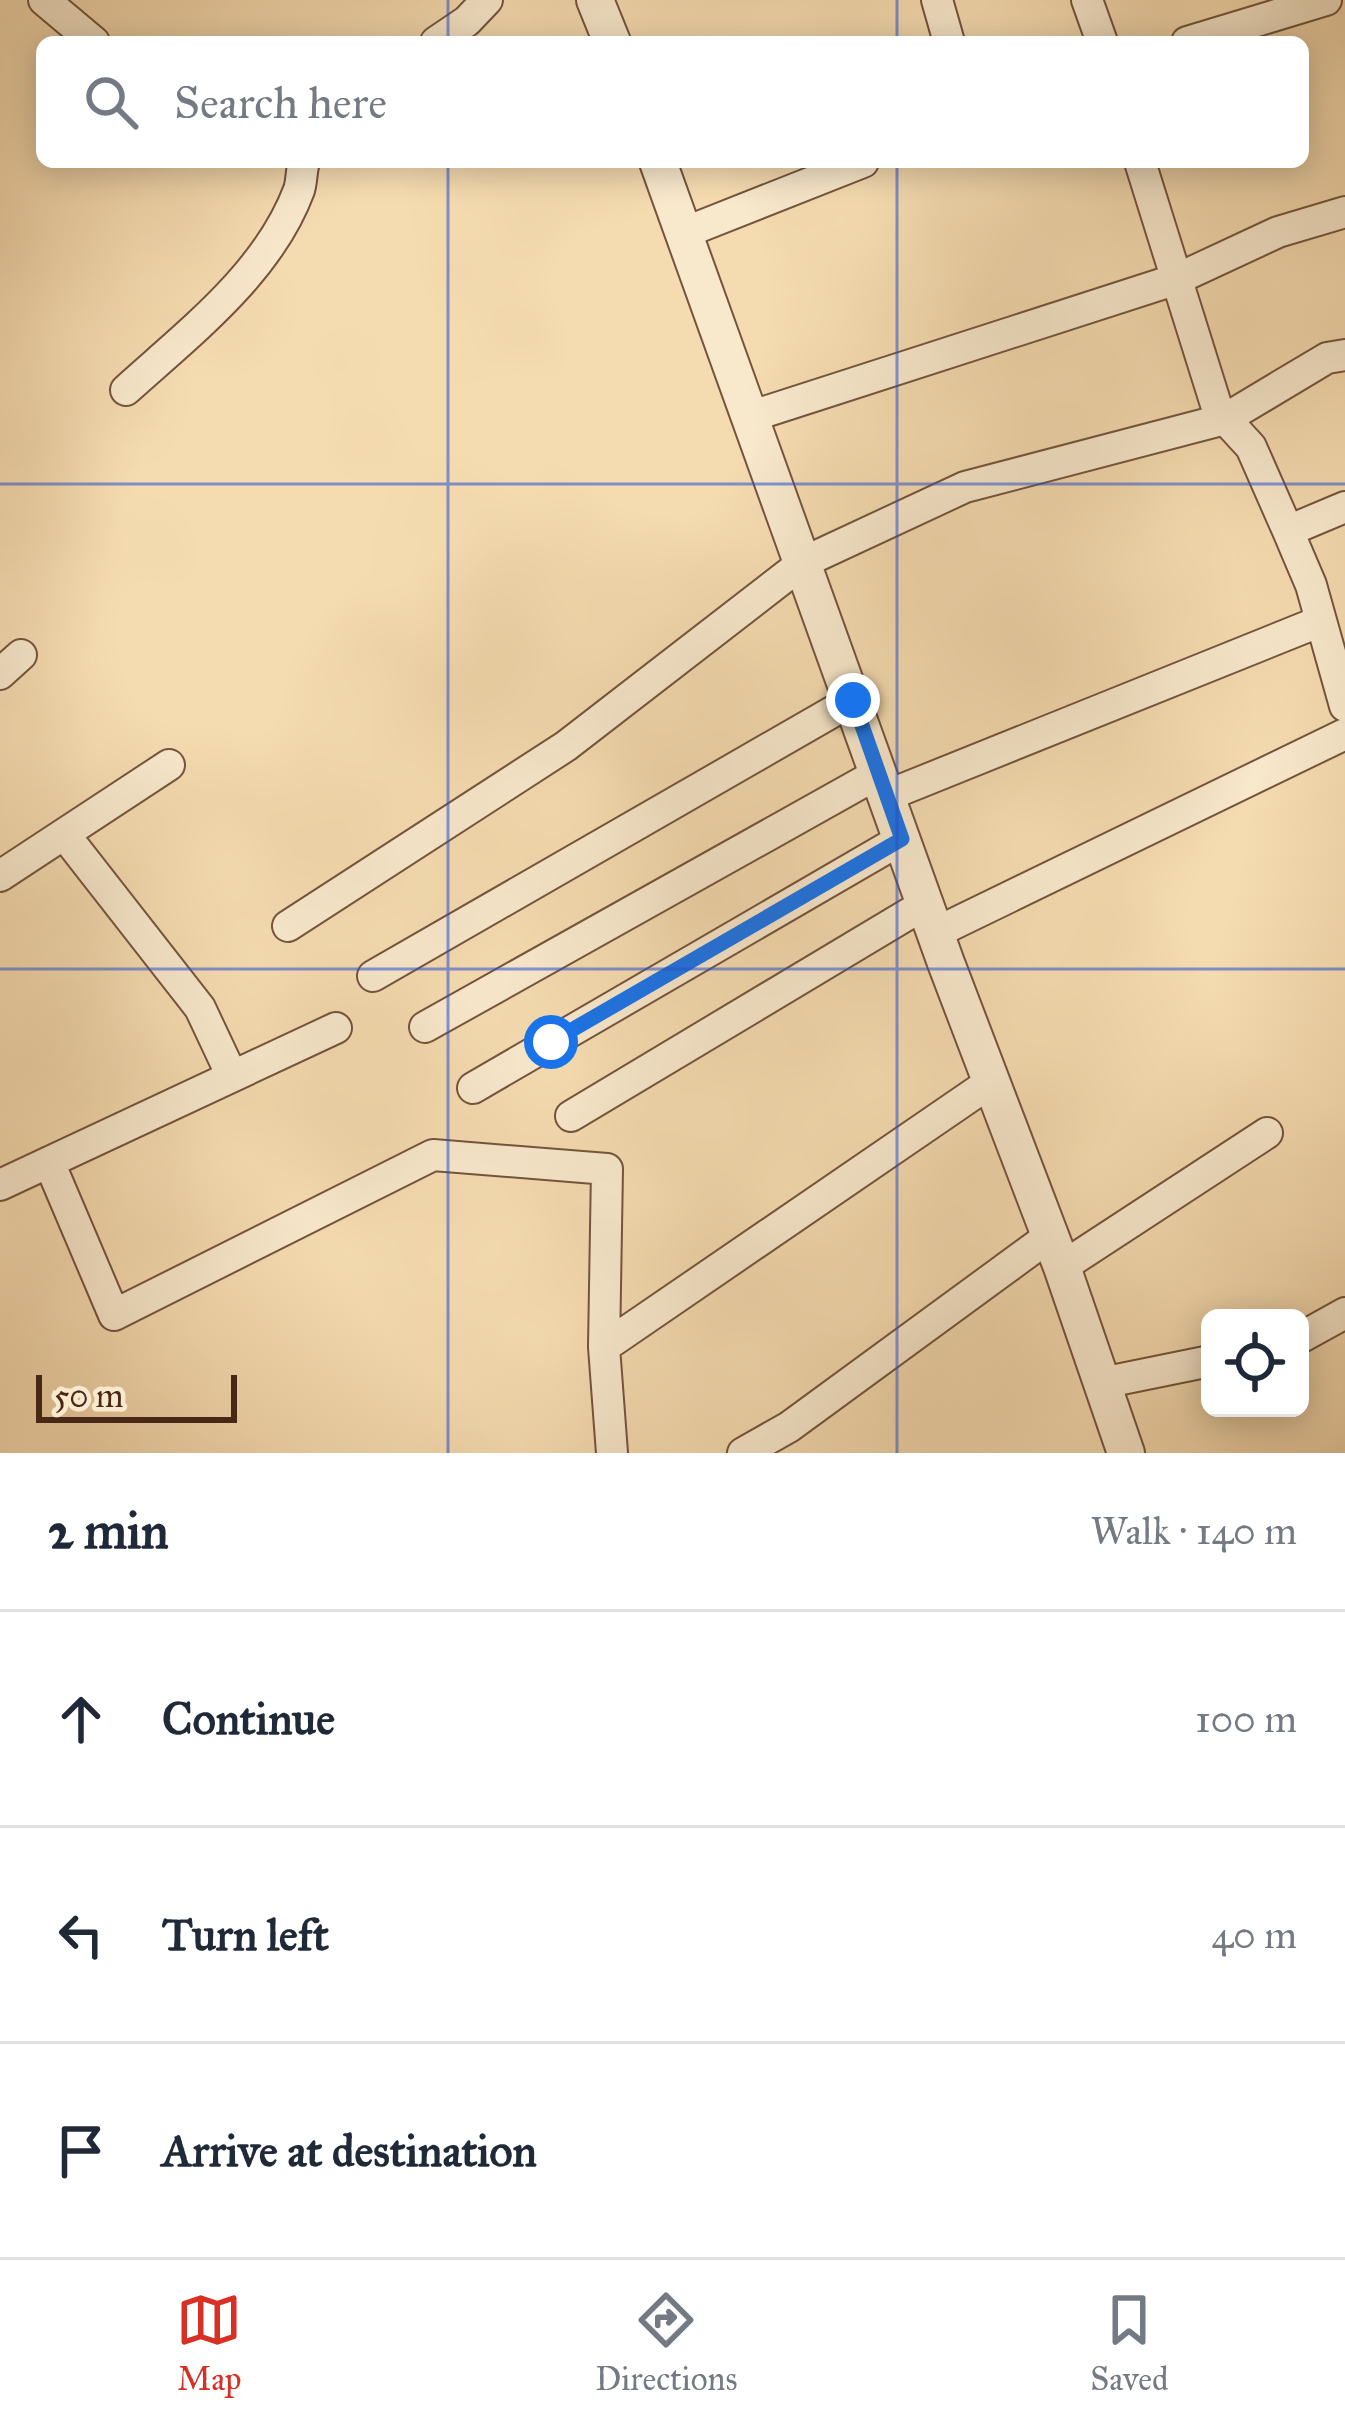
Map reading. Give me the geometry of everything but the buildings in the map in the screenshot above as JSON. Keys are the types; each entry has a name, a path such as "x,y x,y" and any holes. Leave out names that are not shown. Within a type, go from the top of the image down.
{"street":[{"path":"44,0 87,36"},
{"path":"444,36 487,0"},
{"path":"596,0 610,36"},
{"path":"937,0 948,36"},
{"path":"1087,0 1100,36"},
{"path":"1207,36 1326,0"},
{"path":"126,390 221,304 273,241 300,187 299,168"},
{"path":"660,168 1126,1453"},
{"path":"686,232 848,168"},
{"path":"1142,168 1218,411 1251,447 1288,531 1345,706"},
{"path":"752,416 1177,279 1278,232 1345,212"},
{"path":"288,926 566,746 804,562 965,487 1225,419 1328,358 1345,355"},
{"path":"1288,531 1345,507"},
{"path":"425,1027 883,784 1321,621"},
{"path":"373,976 853,700"},
{"path":"571,1116 930,919 1345,734"},
{"path":"0,876 170,765"},
{"path":"64,834 200,1008 232,1076"},
{"path":"473,1088 902,839"},
{"path":"0,1185 336,1028"},
{"path":"604,1348 992,1082"},
{"path":"743,1453 1056,1251 1267,1132"},
{"path":"49,1162 114,1315 434,1156 607,1169 604,1348 612,1453"},
{"path":"1309,1333 1345,1313"},
{"path":"1102,1383 1201,1362"}],"route":[{"path":"551,1042 902,839 853,700"}]}
